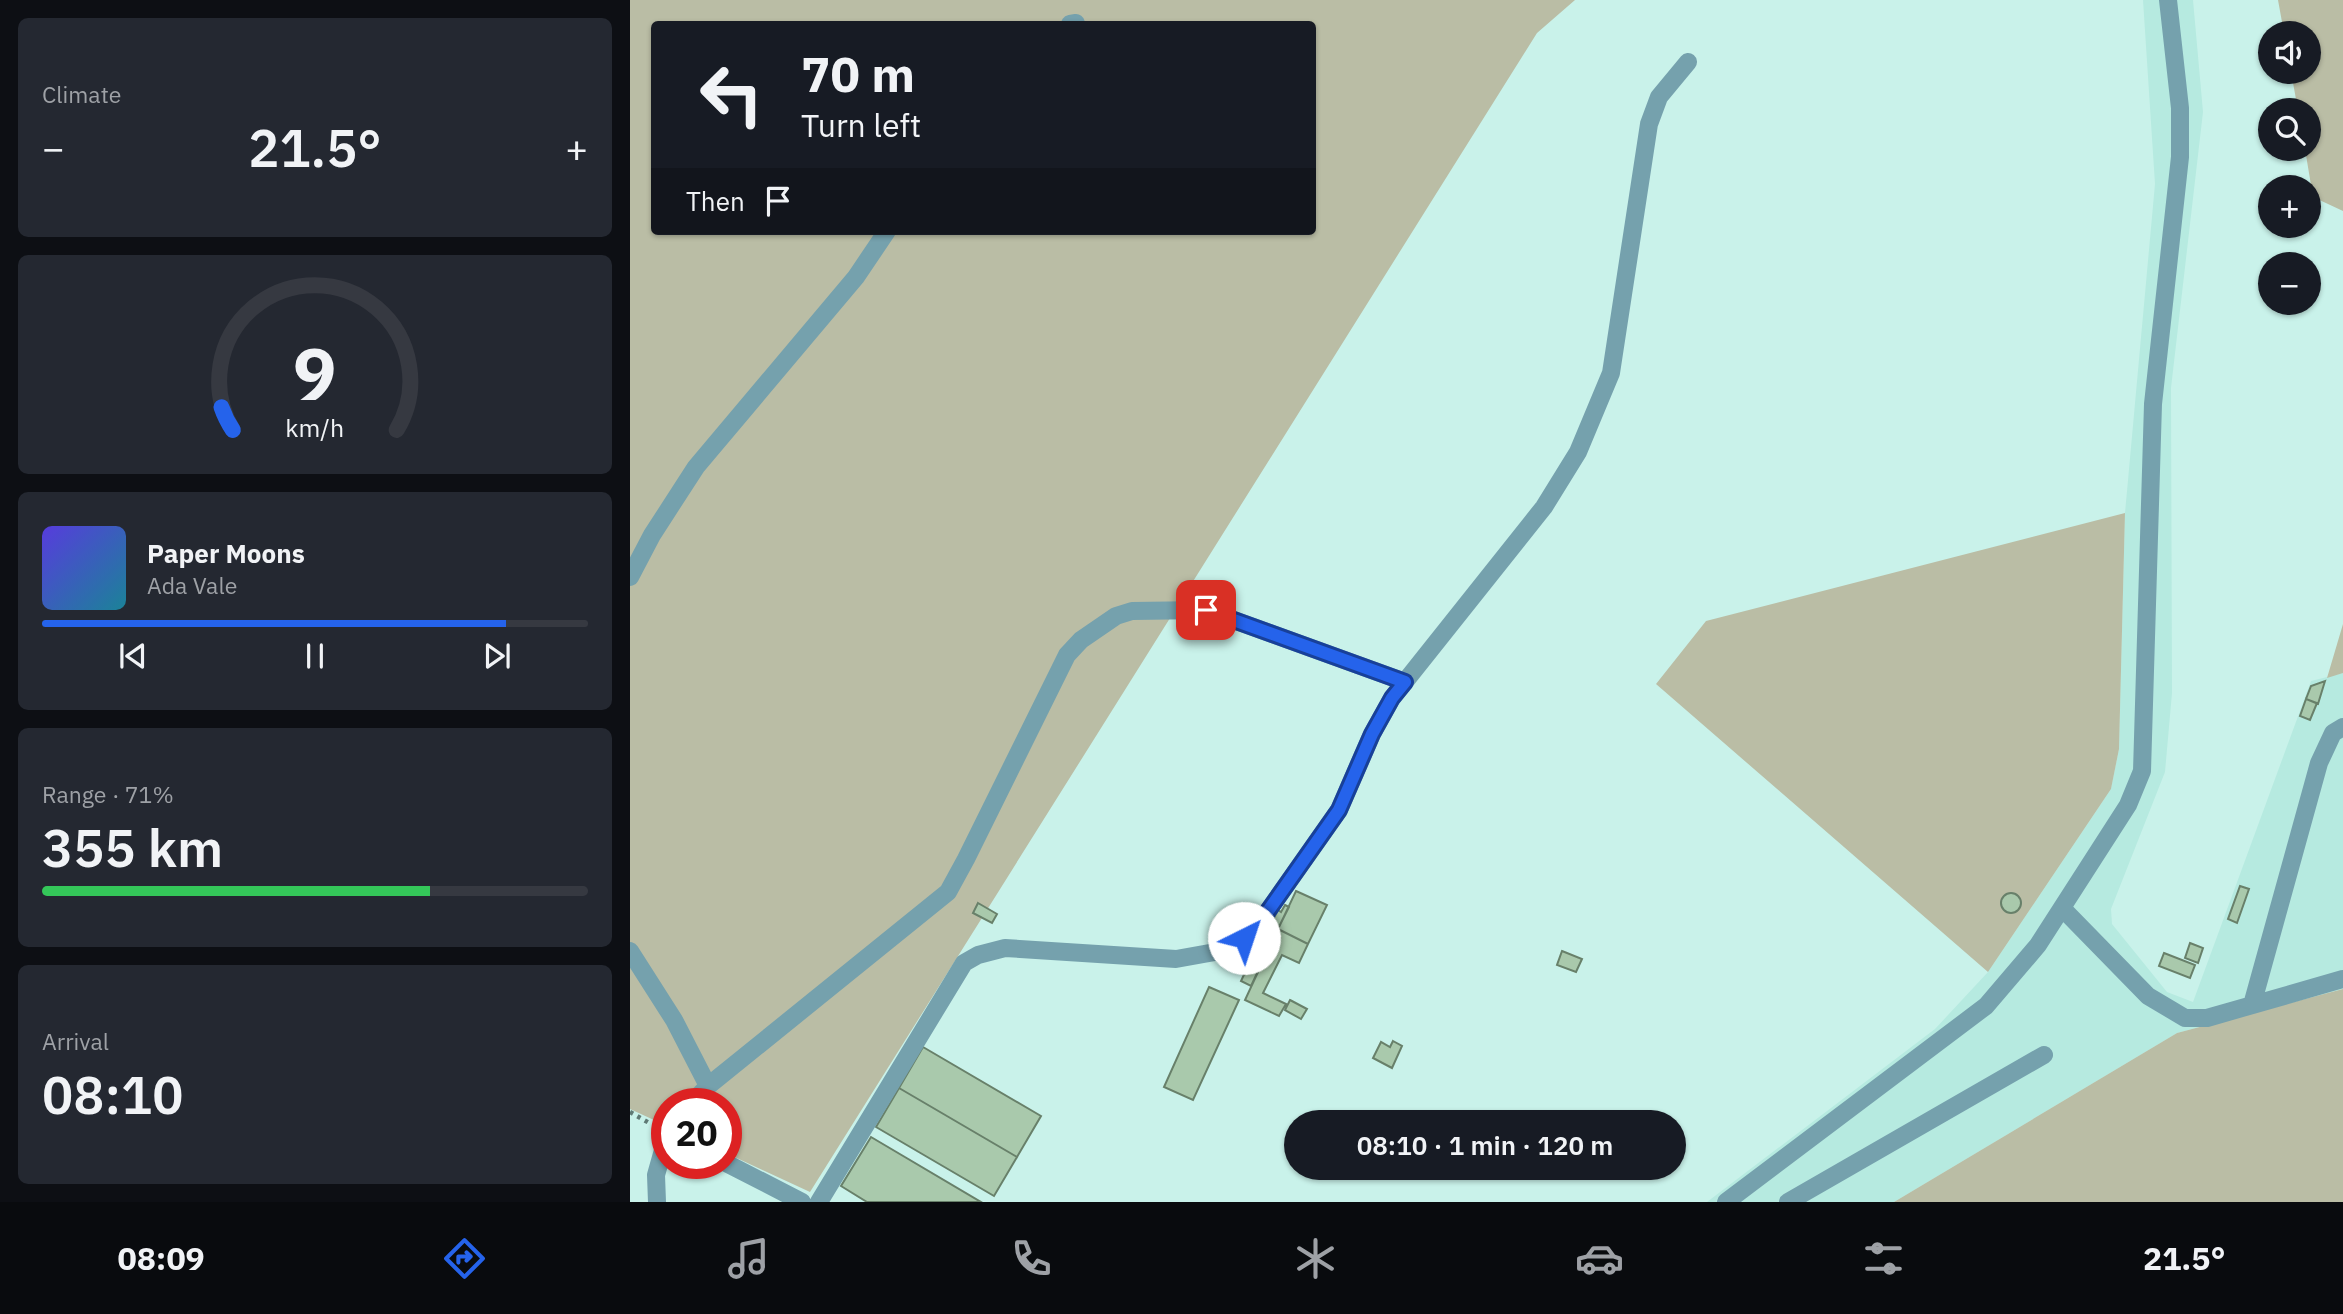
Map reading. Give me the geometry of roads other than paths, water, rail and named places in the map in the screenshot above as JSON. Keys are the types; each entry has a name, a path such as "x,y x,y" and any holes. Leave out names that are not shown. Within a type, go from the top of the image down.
{"lane":[{"path":"1726,1202 1986,1006 2038,945 2128,805 2142,771 2153,404 2180,157 2180,108 2168,0"},
{"path":"819,1202 964,963 978,955 1005,948 1176,959 1215,952 1244,938 1261,921 1339,810 1372,734 1392,698 1544,507 1578,452 1611,373 1648,124 1659,97 1688,62"},
{"path":"630,577 652,535 696,467 856,277 884,235"},
{"path":"630,951 674,1020 708,1086 948,892 1067,655 1081,640 1115,616 1132,611 1206,610 1405,682"},
{"path":"2252,1005 2319,763 2333,733 2343,727"},
{"path":"2062,908 2148,996 2185,1018 2207,1018 2343,979"},
{"path":"1788,1202 2044,1055"},
{"path":"742,1171 802,1202"},
{"path":"656,1179 657,1202"}]}
